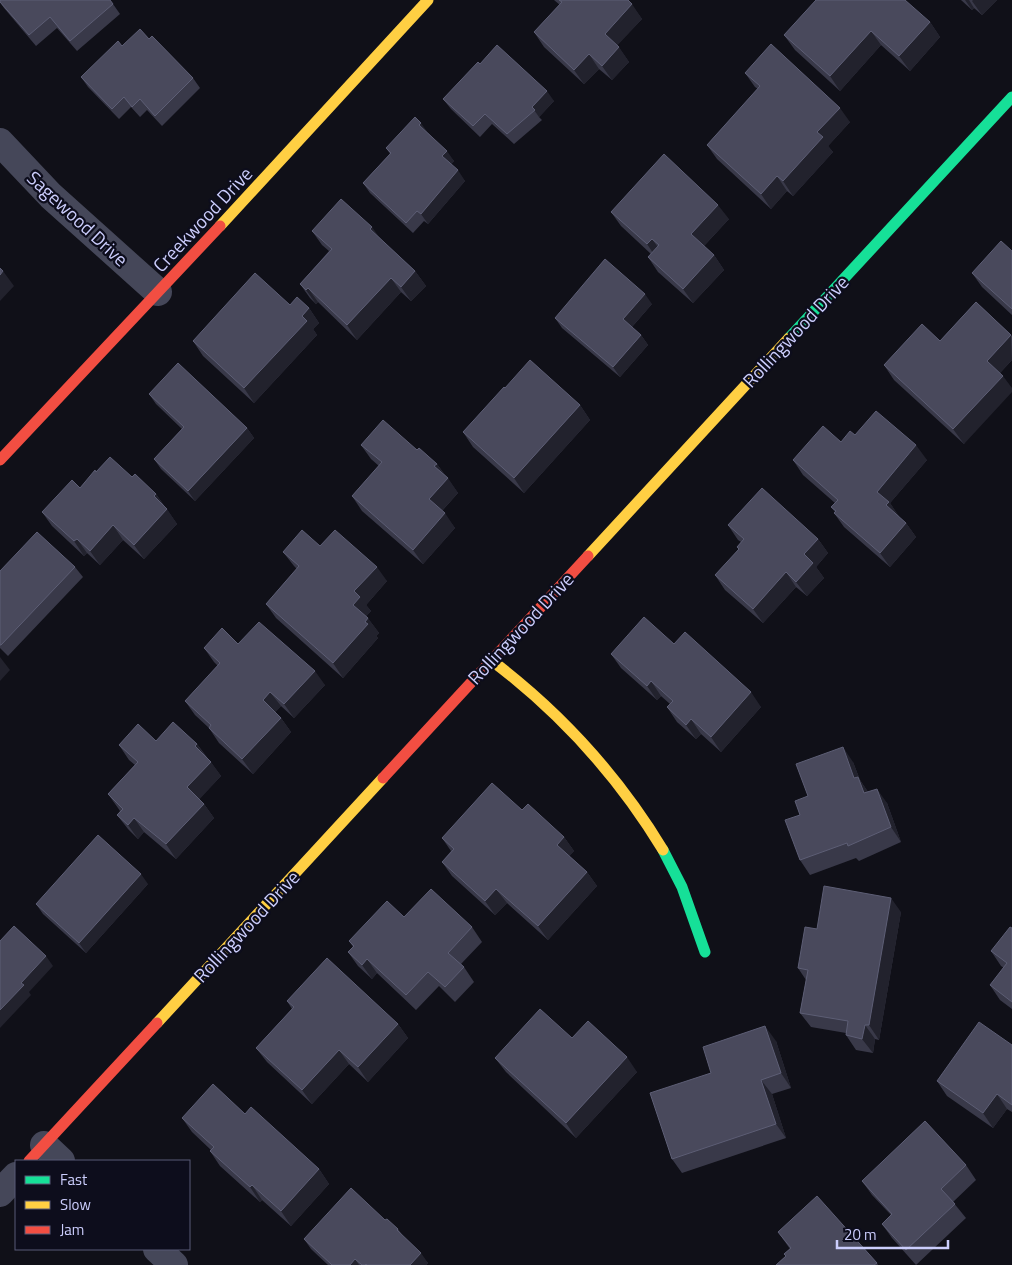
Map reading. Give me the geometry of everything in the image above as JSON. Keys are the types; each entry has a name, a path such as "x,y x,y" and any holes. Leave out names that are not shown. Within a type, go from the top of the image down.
{"street":[{"name":"Creekwood Drive","path":"0,460 428,0"},
{"name":"Rollingwood Drive","path":"45,1156 491,660 1012,97"},
{"name":"Sagewood Drive","path":"0,142 51,196 158,292"},
{"path":"491,660 522,682 571,726 615,775 647,822 682,889 705,952"},
{"path":"0,1193 15,1177"},
{"path":"158,1250 174,1265"}],"building":[{"path":"0,0 110,0 113,4 70,41 50,17 29,35"},
{"path":"559,0 628,0 632,4 605,34 619,47 602,66 589,54 574,70 534,32 562,2"},
{"path":"816,0 905,0 930,22 899,56 871,31 830,76 784,35"},
{"path":"140,29 149,39 152,36 193,78 155,116 140,99 132,107 124,97 112,109 81,77 118,41 122,46"},
{"path":"771,44 840,108 817,132 823,137 783,181 777,176 761,194 707,145 760,86 745,73"},
{"path":"497,45 547,91 532,107 535,110 507,134 485,114 473,126 443,99"},
{"path":"415,117 421,123 419,125 447,151 442,156 458,170 421,214 417,211 406,223 363,183 391,153 386,148"},
{"path":"664,154 718,205 691,234 714,255 683,289 648,257 659,245 652,239 647,244 611,212"},
{"path":"341,199 372,227 370,229 415,271 401,287 391,278 347,325 308,288 306,290 300,284 332,249 312,231"},
{"path":"1001,241 1012,251 1012,309 972,273"},
{"path":"605,259 645,294 623,319 641,335 613,367 555,318"},
{"path":"255,273 290,305 297,297 309,308 302,316 307,321 244,388 193,341"},
{"path":"976,302 1011,335 987,361 1003,376 953,429 884,365 922,324 940,341"},
{"path":"530,360 580,405 514,478 463,432"},
{"path":"178,363 247,428 188,491 154,459 184,427 149,394"},
{"path":"876,411 916,445 877,492 889,502 886,505 906,523 880,553 834,513 836,511 831,507 838,500 793,460 823,426 841,442 850,431 855,435"},
{"path":"383,420 417,450 419,448 437,464 434,466 448,478 429,499 445,513 413,550 352,496 382,462 361,445"},
{"path":"110,457 132,477 135,474 156,494 154,496 167,509 134,545 113,525 90,551 77,539 74,541 42,512 72,480 80,488 95,470 96,472"},
{"path":"762,488 818,539 804,554 813,563 796,582 786,572 753,609 715,575 739,549 737,547 744,539 728,525"},
{"path":"302,530 320,546 335,530 377,567 354,591 360,597 353,605 368,618 365,622 368,624 333,663 266,604 299,566 283,552"},
{"path":"37,532 75,567 0,645 0,571"},
{"path":"644,617 674,644 685,632 751,692 711,737 691,719 686,725 667,707 673,701 651,681 647,686 611,654"},
{"path":"259,622 315,671 284,704 270,692 263,700 281,718 242,759 209,728 211,725 185,701 220,663 204,648 222,628 238,644"},
{"path":"173,722 197,744 195,746 211,762 187,787 204,804 166,844 134,818 128,825 117,815 123,809 108,794 138,762 119,745 138,724 156,741"},
{"path":"843,747 854,778 858,777 864,793 877,789 891,827 848,846 847,843 800,860 785,820 800,815 795,801 808,796 796,764"},
{"path":"492,783 522,810 528,804 564,837 557,845 587,872 538,926 496,889 485,901 442,862 454,849 442,838"},
{"path":"98,835 141,874 79,943 36,904"},
{"path":"824,886 891,898 869,1025 865,1025 862,1039 846,1035 848,1021 800,1013 808,970 798,968 805,927 817,929"},
{"path":"431,889 472,927 448,953 464,967 445,987 428,972 406,995 367,959 362,965 348,952 354,946 349,941 387,901 404,917"},
{"path":"14,926 46,956 21,983 24,985 0,1010 0,941"},
{"path":"1010,927 1012,928 1012,1002 990,985 1007,963 991,951"},
{"path":"327,958 398,1024 358,1067 339,1050 302,1090 256,1048 294,1007 287,1001"},
{"path":"540,1009 572,1038 588,1021 627,1057 566,1123 495,1058"},
{"path":"979,1022 1012,1045 1012,1105 997,1094 983,1113 937,1081"},
{"path":"765,1026 781,1073 761,1080 776,1124 672,1159 650,1093 711,1073 703,1047"},
{"path":"213,1084 245,1114 251,1107 319,1169 281,1211 252,1185 250,1187 210,1151 214,1147 182,1118"},
{"path":"925,1121 966,1165 941,1189 955,1204 906,1250 882,1224 892,1214 862,1181"},
{"path":"351,1188 385,1220 387,1219 398,1229 421,1253 410,1265 362,1265 355,1259 350,1265 332,1265 304,1239"},
{"path":"817,1196 877,1263 874,1265 776,1265 786,1256 784,1254 791,1248 778,1232"}],"traffic: fast":[{"path":"789,338 1012,97"},
{"path":"663,850 682,887 705,952"}],"traffic: slow":[{"path":"220,226 428,0"},
{"path":"588,556 789,338"},
{"path":"491,660 541,701 586,746 627,796 663,850"},
{"path":"157,1023 383,778"}],"traffic: jam":[{"path":"0,460 220,226"},
{"path":"383,778 588,556"},
{"path":"30,1160 157,1023"}]}
